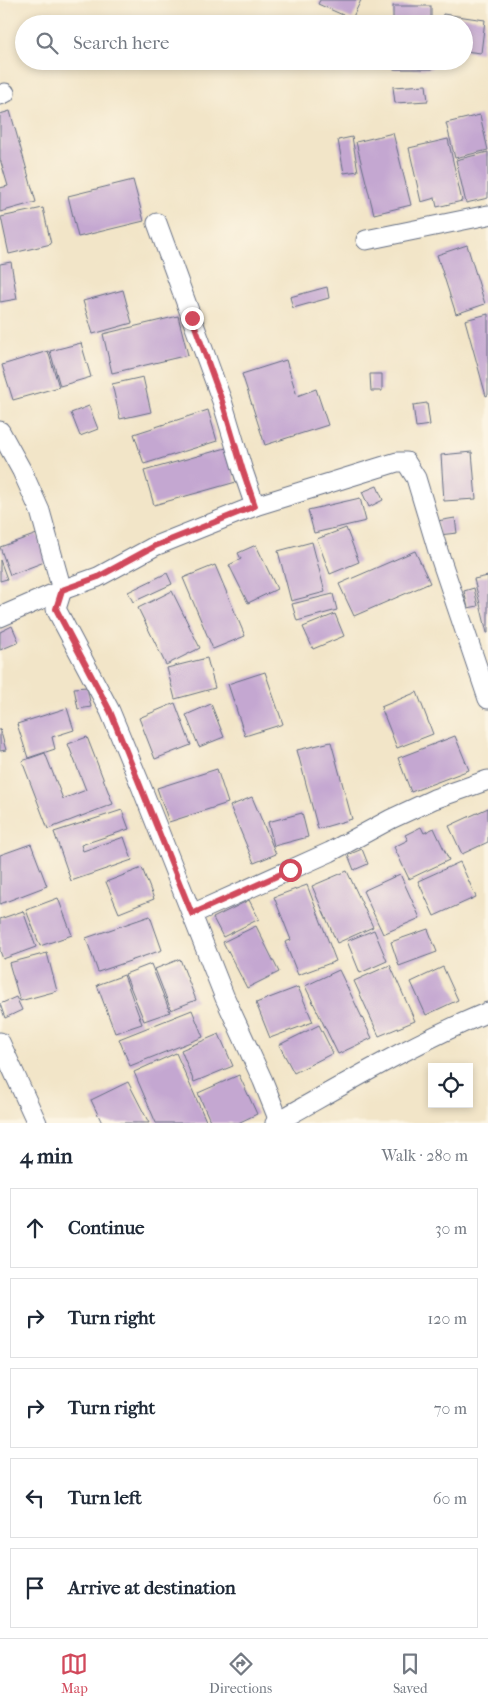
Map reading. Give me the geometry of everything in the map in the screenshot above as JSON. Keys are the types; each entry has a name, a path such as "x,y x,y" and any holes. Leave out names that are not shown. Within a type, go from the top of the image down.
{"street":[{"path":"366,240 488,215"},
{"path":"157,223 222,401 255,506"},
{"path":"0,432 22,471 40,511 62,590 56,609 110,711 225,998 263,1081 277,1122 372,1067 488,1012"},
{"path":"0,616 98,577 155,546 255,506 396,462 406,462 416,478 438,551 488,699"},
{"path":"192,914 330,852 390,819 434,799 488,780"},
{"path":"0,1042 37,1123"}],"building":[{"path":"320,0 361,0 354,15 343,15 318,4"},
{"path":"393,6 431,6 431,15 393,15"},
{"path":"473,18 485,20 481,53 473,52"},
{"path":"426,85 428,101 395,103 393,87"},
{"path":"10,111 36,202 0,212 0,188 8,186 0,159 0,114"},
{"path":"480,115 488,150 455,158 446,123"},
{"path":"393,133 411,205 374,214 356,142"},
{"path":"352,137 358,171 344,173 338,140"},
{"path":"448,139 462,201 437,207 435,198 421,202 409,148"},
{"path":"488,152 488,198 466,203 456,160"},
{"path":"133,180 144,221 78,237 68,196"},
{"path":"43,208 51,244 9,254 1,217"},
{"path":"467,245 485,304 456,314 437,255"},
{"path":"11,262 17,299 0,302 0,264"},
{"path":"327,287 329,298 293,308 290,297"},
{"path":"123,290 132,323 93,334 83,301"},
{"path":"488,314 488,395 486,396 465,320"},
{"path":"178,316 188,355 112,373 103,334"},
{"path":"81,343 91,377 60,386 50,351"},
{"path":"48,351 59,387 13,400 2,365"},
{"path":"286,360 297,396 316,389 328,425 265,445 242,374"},
{"path":"370,374 382,374 382,391 371,391"},
{"path":"143,377 151,412 120,419 112,384"},
{"path":"427,403 430,425 416,427 413,405"},
{"path":"89,406 98,429 80,436 71,413"},
{"path":"208,410 217,441 144,464 134,434"},
{"path":"226,448 236,482 154,505 144,471"},
{"path":"472,452 476,499 444,501 441,455"},
{"path":"377,486 383,500 369,507 362,492"},
{"path":"360,498 366,521 314,533 308,510"},
{"path":"455,518 457,533 439,535 437,521"},
{"path":"346,528 359,562 330,574 317,539"},
{"path":"37,534 47,561 10,575 0,547"},
{"path":"312,542 325,592 291,601 278,551"},
{"path":"256,545 277,589 248,603 229,565 241,559 238,553"},
{"path":"415,551 430,583 354,616 339,584"},
{"path":"0,560 7,579 0,581"},
{"path":"215,565 245,636 213,649 183,578"},
{"path":"167,573 172,584 133,602 128,592"},
{"path":"488,576 488,633 487,633 474,579"},
{"path":"474,588 478,606 468,608 464,591"},
{"path":"172,591 200,648 166,665 138,608"},
{"path":"333,594 337,610 297,621 292,604"},
{"path":"335,614 344,636 313,649 303,627"},
{"path":"12,626 19,642 0,650 0,632"},
{"path":"207,658 215,688 175,699 167,668"},
{"path":"265,672 283,724 245,736 228,684"},
{"path":"87,687 91,707 78,709 74,688"},
{"path":"417,692 433,734 397,748 381,707"},
{"path":"175,703 191,745 155,759 139,718"},
{"path":"211,704 224,737 199,747 186,715"},
{"path":"67,708 74,730 52,737 55,749 28,758 17,724"},
{"path":"0,729 6,750 0,751"},
{"path":"455,736 469,770 411,792 398,758"},
{"path":"87,737 113,804 48,829 22,761 45,753 63,799 86,790 68,744"},
{"path":"331,742 352,819 318,829 297,750"},
{"path":"217,769 228,803 169,822 157,788"},
{"path":"252,797 276,854 254,863 230,806"},
{"path":"488,808 488,842 462,854 449,826"},
{"path":"122,810 129,829 81,845 83,851 124,837 132,860 71,881 54,832"},
{"path":"302,813 308,837 274,846 268,822"},
{"path":"421,827 424,833 434,828 449,860 409,879 394,847 408,840 405,835"},
{"path":"31,844 47,886 0,904 0,855"},
{"path":"362,849 368,864 354,870 348,855"},
{"path":"460,862 476,897 434,916 418,881"},
{"path":"142,868 154,899 119,913 106,882"},
{"path":"347,871 373,927 337,943 312,886"},
{"path":"400,874 420,918 383,934 363,891"},
{"path":"307,885 336,961 298,975 285,942 291,940 274,897"},
{"path":"58,898 72,935 40,946 26,910"},
{"path":"249,900 259,919 223,937 213,918"},
{"path":"23,911 36,947 3,959 0,951 0,919"},
{"path":"150,916 162,950 98,972 86,938"},
{"path":"256,926 279,972 247,988 223,942"},
{"path":"428,929 437,952 399,966 391,942"},
{"path":"374,930 387,961 360,973 347,941"},
{"path":"47,953 57,991 20,1001 9,963"},
{"path":"180,959 196,1000 171,1010 155,969"},
{"path":"151,964 170,1012 144,1021 125,974"},
{"path":"390,965 415,1021 379,1036 354,981"},
{"path":"443,967 458,1000 426,1015 411,982"},
{"path":"339,970 372,1038 338,1054 305,986"},
{"path":"124,975 142,1024 115,1033 97,985"},
{"path":"298,987 313,1022 270,1038 256,1003"},
{"path":"16,997 22,1010 5,1018 0,1004"},
{"path":"192,1010 203,1037 130,1066 119,1039"},
{"path":"319,1025 333,1053 294,1073 279,1045"},
{"path":"219,1034 233,1066 194,1082 181,1050"},
{"path":"176,1053 207,1123 156,1123 134,1072"},
{"path":"239,1075 257,1114 238,1123 211,1123 198,1093"},
{"path":"128,1082 149,1123 102,1123 91,1100"}],"route":[{"path":"192,318 222,401 255,506 155,546 98,577 62,590 56,609 110,711 192,914 290,870"}]}
